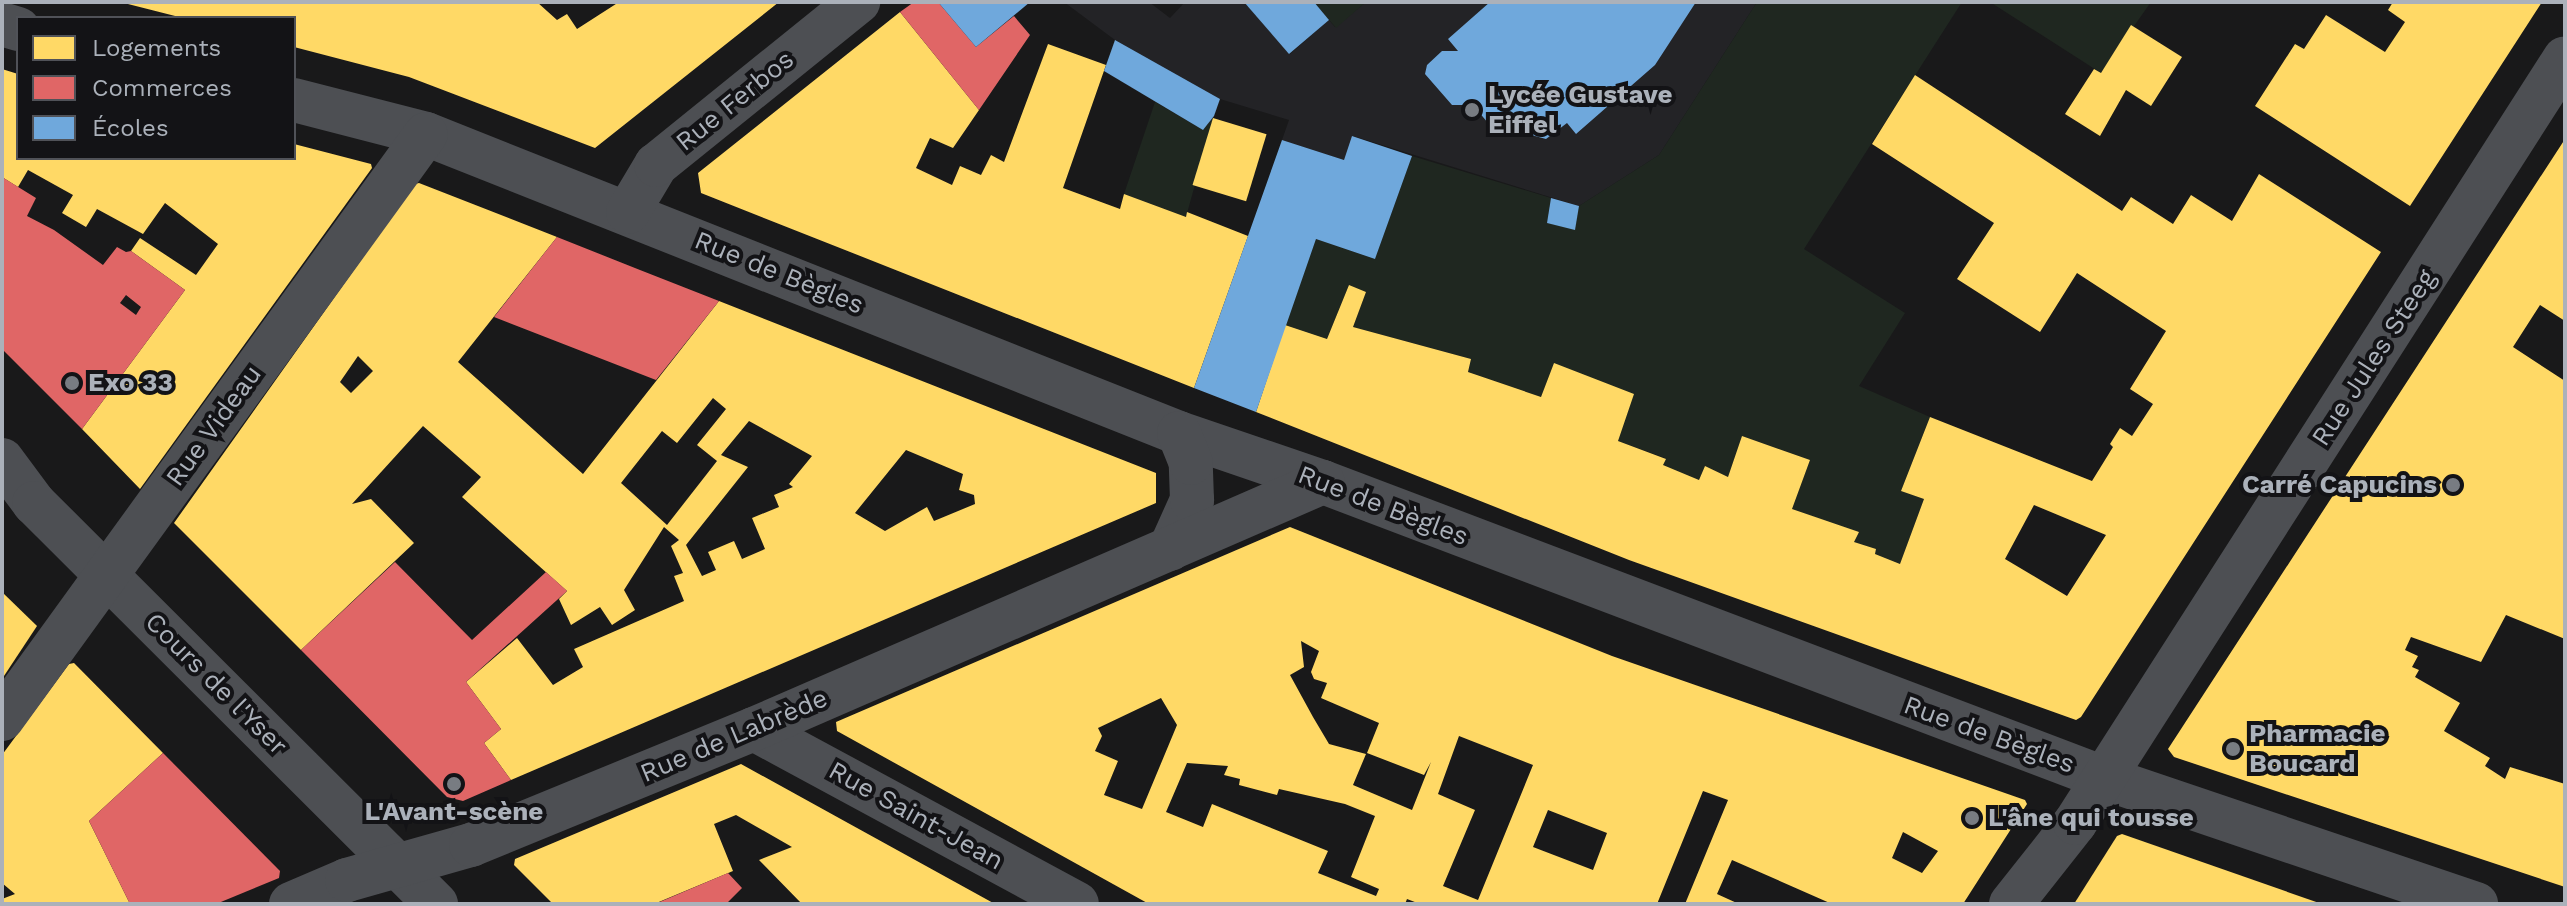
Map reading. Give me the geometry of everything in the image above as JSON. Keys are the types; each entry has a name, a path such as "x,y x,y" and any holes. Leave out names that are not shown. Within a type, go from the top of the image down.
{"street":[{"name":"Rue Ferbos","path":"628,212 656,165 858,2"},
{"name":"Rue Jules Steeg","path":"2011,904 2075,823 2565,58"},
{"name":"Rue de Bègles","path":"296,101 426,134 1179,433 1323,482 2104,778 2476,904"},
{"name":"Rue Videau","path":"2,719 426,134"},
{"path":"1170,549 1192,500 1191,463 1179,433"},
{"name":"Cours de l'Yser","path":"2,460 34,503 436,904"},
{"name":"Rue de Labrède","path":"291,904 347,880 471,845 754,729 1323,482"},
{"name":"Rue Saint-Jean","path":"754,729 1077,904"}],"shaded area":[{"name":"Lycée Gustave Eiffel","path":"1064,2 1149,2 1170,18 1185,2 1244,2 1290,54 1329,20 1335,27 1366,2 1757,2 1659,155 1579,206 1353,136 1344,160 1282,140 1289,120 1220,99 1115,40"},
{"path":"1314,2 1366,2 1336,28"},
{"path":"1757,2 1962,2 1804,249 1905,313 1859,386 1930,417 1901,491 1924,499 1900,564 1875,554 1876,549 1854,542 1858,533 1792,509 1810,460 1742,436 1728,477 1705,466 1699,480 1663,465 1665,458 1618,441 1554,363 1541,397 1468,372 1471,359 1353,327 1366,292 1349,285 1327,339 1285,325 1316,239 1375,259 1412,156 1551,198 1547,223 1575,229 1579,206 1659,155"},
{"path":"1990,2 2151,2 2101,73"},
{"path":"1155,102 1203,130 1214,116 1186,217 1124,194"}],"building: Logements":[{"path":"537,2 557,20 567,14 577,29 619,2 779,2 595,148 409,77 296,48 296,16 175,16 124,3"},
{"path":"2393,2 2542,2 2410,206 2255,106 2295,44 2304,49 2326,15 2385,52 2405,22 2388,10"},
{"path":"900,12 979,110 953,148 930,138 916,168 952,185 960,166 981,175 991,155 1004,162 1048,44 1106,65 1063,188 1120,209 1124,194 1186,217 1187,212 1248,236 1194,388 701,193 698,173"},
{"path":"2131,25 2182,57 2151,106 2126,90 2100,136 2065,114 2094,69 2101,73"},
{"path":"2,69 16,73 16,160 296,160 296,145 371,164 372,168 140,489 82,429 185,290 131,251 140,238 196,275 218,244 165,203 143,234 97,209 86,227 62,213 73,195 28,170 18,187 2,177"},
{"path":"1915,75 2122,211 2131,197 2173,224 2191,195 2232,221 2259,174 2381,252 2081,717 2076,720 1629,560 1256,412 1285,325 1327,339 1349,285 1366,292 1353,327 1471,359 1468,372 1541,397 1554,363 1634,394 1618,441 1666,459 1663,465 1699,480 1705,466 1728,477 1742,436 1810,460 1792,509 1859,532 1854,542 1876,549 1875,554 1900,564 1924,499 1901,491 1930,417 2092,481 2113,447 2110,444 2120,428 2132,436 2153,404 2130,389 2166,331 2077,273 2040,332 1957,279 1994,223 1872,144","holes":["2034,505 2106,535 2067,596 2005,559"]},
{"path":"1213,118 1267,134 1246,201 1193,185"},
{"path":"2565,139 2565,321 2540,305 2513,347 2565,381 2565,639 2506,615 2481,662 2411,637 2405,650 2418,656 2412,667 2419,670 2415,677 2460,703 2444,731 2490,758 2485,766 2505,779 2510,767 2565,784 2565,887 2174,757 2168,749"},
{"path":"415,184 557,237 458,362 583,474 719,301 1156,473 1156,503 511,780 484,743 501,729 466,682 517,638 553,685 583,667 574,649 684,601 674,576 683,573 671,546 679,540 664,527 624,590 635,610 612,625 600,607 571,625 559,599 567,591 462,497 481,477 423,426 352,504 371,499 414,543 301,650 174,523","holes":["358,356 373,371 351,393 340,382","713,398 726,409 697,445 717,461 667,525 621,483 662,431 677,443","749,421 812,456 789,484 793,487 774,495 779,507 752,518 765,549 742,559 734,541 708,552 716,570 702,576 686,545 748,467 721,455","906,450 963,474 959,490 974,495 975,504 934,521 927,507 885,531 855,513"]},
{"path":"1290,527 1612,656 2025,800 2027,804 1963,904 1832,904 1732,860 1717,894 1739,904 1685,904 1728,800 1703,791 1657,904 1420,904 1407,899 1405,904 1149,904 837,731 836,722","holes":["1301,641 1319,651 1311,672 1314,679 1327,683 1321,698 1379,723 1367,753 1424,775 1431,762 1412,810 1353,785 1366,754 1329,744 1290,675 1304,667","1161,698 1177,725 1142,809 1104,795 1118,761 1095,751 1102,736 1098,728","1459,736 1533,765 1478,900 1443,886 1475,810 1438,794","1187,763 1228,766 1224,775 1240,779 1239,785 1277,795 1279,789 1345,804 1375,816 1351,877 1379,889 1376,896 1318,873 1328,851 1212,804 1203,827 1166,812","1548,810 1607,833 1593,870 1533,847","1903,832 1938,851 1922,873 1892,858"]},
{"path":"2,592 37,626 2,679"},
{"path":"74,663 163,753 89,821 130,904 2,904 2,899 15,894 2,883 2,755 69,664"},
{"path":"741,764 995,904 802,904 759,860 792,847 736,815 714,824 733,871 654,904 553,904 514,865 515,859"},
{"path":"2122,834 2322,904 2074,904 2117,836"}],"building: Commerces":[{"path":"914,2 938,2 976,47 1014,16 1030,35 979,110 900,12"},
{"path":"2,177 36,198 27,216 54,230 103,265 117,247 131,251 185,290 82,429 2,349","holes":["126,295 141,307 136,315 120,303"]},
{"path":"557,237 719,301 656,380 494,317"},
{"path":"395,562 472,640 546,572 567,591 466,682 501,729 484,743 511,780 463,801 447,797 301,650"},
{"path":"163,753 280,871 279,878 216,904 130,904 89,821"},
{"path":"728,873 742,888 728,902 731,904 655,904"}],"building: Écoles":[{"path":"938,2 1030,2 976,47"},
{"path":"1244,2 1314,2 1329,20 1289,54"},
{"path":"1490,2 1696,2 1655,65 1576,134 1567,123 1546,139 1488,123 1473,105 1452,105 1425,74 1427,65 1442,51 1458,51 1448,39"},
{"path":"1115,40 1220,99 1214,116 1203,130 1104,71"},
{"path":"1352,136 1412,156 1375,259 1316,239 1256,412 1194,388 1282,140 1344,160"},
{"path":"1551,198 1579,206 1575,230 1547,223"}],"place":[{"name":"Lycée Gustave Eiffel","path":"1472,110"},
{"name":"Exo 33","path":"72,383"},
{"name":"Carré Capucins","path":"2453,485"},
{"name":"Pharmacie Boucard","path":"2233,749"},
{"name":"L'Avant-scène","path":"454,784"},
{"name":"L'âne qui tousse","path":"1972,818"}]}
